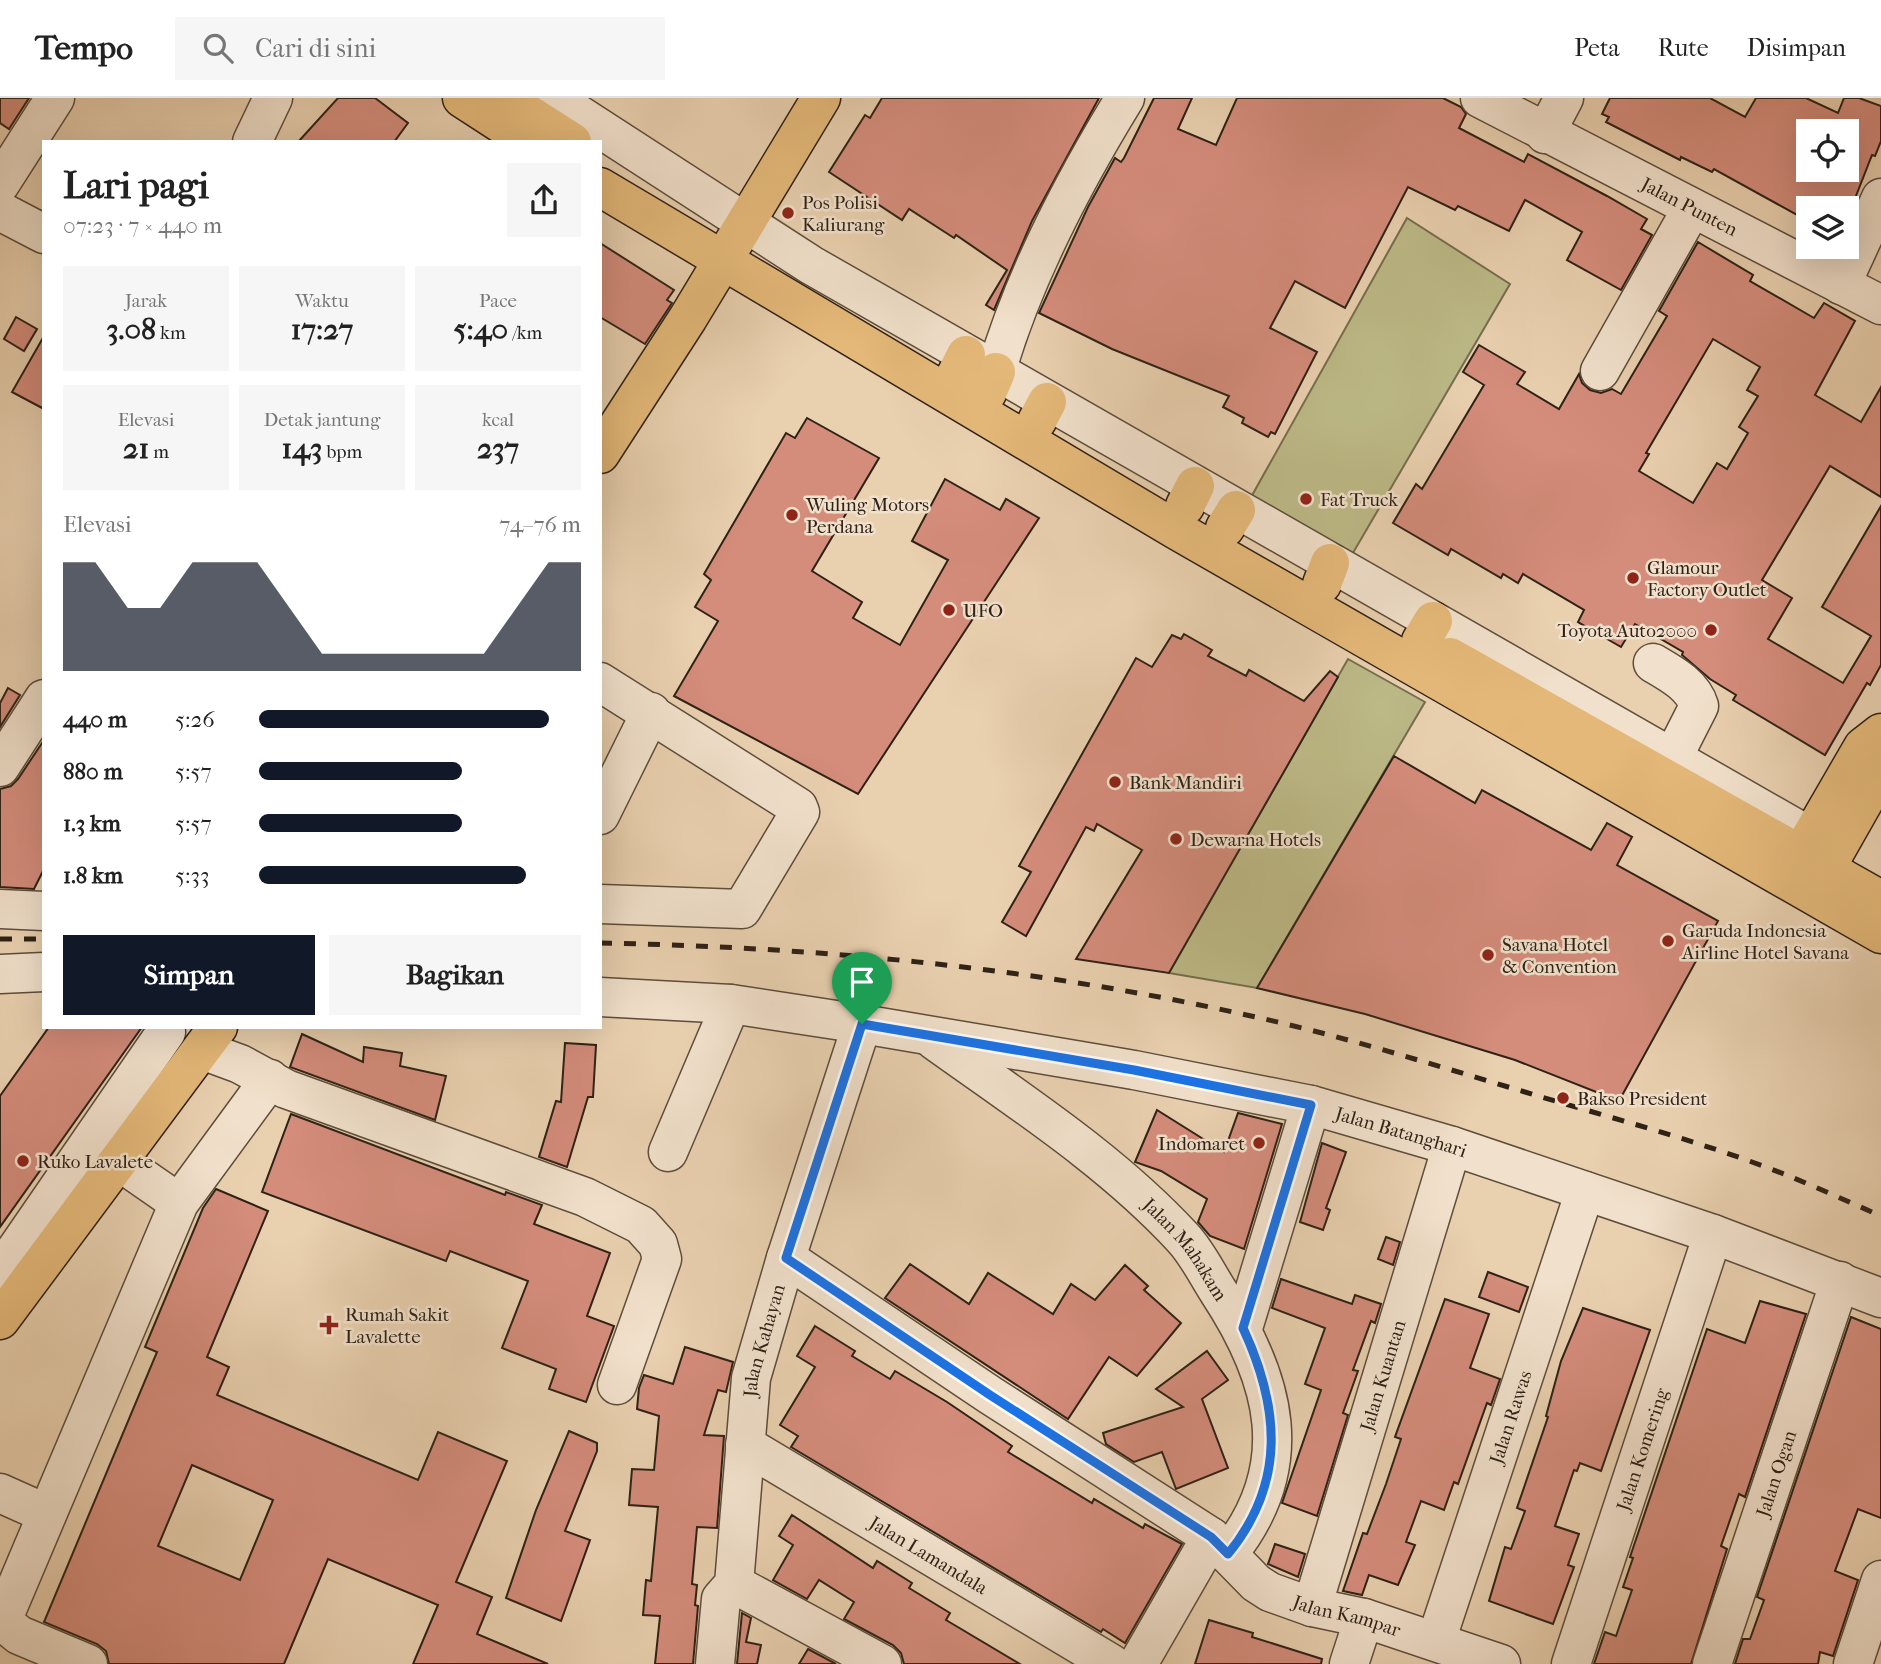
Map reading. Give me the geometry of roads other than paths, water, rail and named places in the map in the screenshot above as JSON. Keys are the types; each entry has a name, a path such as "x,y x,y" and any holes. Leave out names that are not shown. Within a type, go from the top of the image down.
{"main road":[{"path":"462,98 529,109 569,140"},
{"path":"602,451 688,318 821,98"},
{"path":"602,160 732,242 1497,686 1812,864 1881,900"},
{"path":"602,188 732,242"},
{"path":"976,374 1427,631 1497,686"},
{"path":"1812,864 1863,747 1881,733"},
{"path":"1812,864 1881,771"},
{"path":"1812,864 1881,934"},
{"path":"0,1320 210,1039"}],"street":[{"path":"6,162 55,98"},
{"path":"253,140 273,98"},
{"path":"602,157 732,242 976,374 1015,310 1091,152 1125,98"},
{"path":"1545,134 1564,98"},
{"name":"Jalan Punten","path":"1495,102 1545,134 1881,305"},
{"path":"529,109 576,140"},
{"path":"1841,285 1881,198"},
{"path":"1600,371 1691,209"},
{"path":"0,211 42,233"},
{"path":"1653,663 1687,687 1696,696 1699,706 1672,759"},
{"path":"602,683 798,807 799,817 742,909 602,904"},
{"path":"1497,686 1672,759 1812,864"},
{"path":"0,767 42,702"},
{"path":"602,811 651,712"},
{"path":"0,909 42,911"},
{"path":"0,974 42,972"},
{"path":"602,997 731,1004 862,1024"},
{"path":"668,1152 731,1004"},
{"name":"Jalan Batanghari","path":"862,1024 924,1033 1311,1105 1452,1146 1713,1234 1881,1298"},
{"name":"Jalan Kahayan","path":"715,1664 721,1600 734,1584 751,1378 786,1258 862,1024"},
{"path":"0,1273 166,1032"},
{"name":"Jalan Mahakam","path":"924,1033 1033,1111 1134,1191 1185,1240 1243,1328 1259,1363 1273,1422 1267,1485 1243,1536 1219,1546 1138,1664"},
{"path":"210,1039 286,1089 585,1197 640,1225 657,1244 662,1259 617,1385"},
{"path":"88,1664 19,1635 2,1621 179,1203 270,1079"},
{"path":"1243,1328 1311,1105"},
{"path":"103,1126 120,1162 179,1203"},
{"name":"Jalan Kuantan","path":"1312,1607 1452,1146"},
{"name":"Jalan Rawas","path":"1436,1641 1585,1191"},
{"name":"Jalan Komering","path":"1571,1664 1713,1234"},
{"name":"Jalan Kampar","path":"786,1258 1219,1546 1270,1592 1312,1607 1364,1618 1501,1664"},
{"name":"Jalan Ogan","path":"1712,1664 1840,1281"},
{"name":"Jalan Lamandala","path":"745,1445 1112,1664"},
{"path":"0,1493 47,1514"},
{"path":"1853,1664 1881,1580"},
{"path":"734,1584 882,1664"},
{"path":"1349,1664 1364,1618"}],"railway":[{"path":"0,939 42,939"},
{"path":"602,943 764,949 927,963 1090,985 1251,1016 1388,1051 1688,1140 1784,1174 1881,1216"}],"place":[{"name":"Pos Polisi Kaliurang","path":"788,213"},
{"name":"Fat Truck","path":"1306,499"},
{"name":"Wuling Motors Perdana","path":"792,515"},
{"name":"Glamour Factory Outlet","path":"1633,578"},
{"name":"UFO","path":"949,610"},
{"name":"Toyota Auto2000","path":"1711,630"},
{"name":"Bank Mandiri","path":"1115,782"},
{"name":"Dewarna Hotels","path":"1176,839"},
{"name":"Garuda Indonesia Airline Hotel Savana","path":"1668,941"},
{"name":"Savana Hotel & Convention","path":"1488,955"},
{"name":"Bakso President","path":"1563,1098"},
{"name":"Indomaret","path":"1259,1143"},
{"name":"Ruko Lavalete","path":"23,1161"},
{"name":"Rumah Sakit Lavalette","path":"329,1325"}]}
